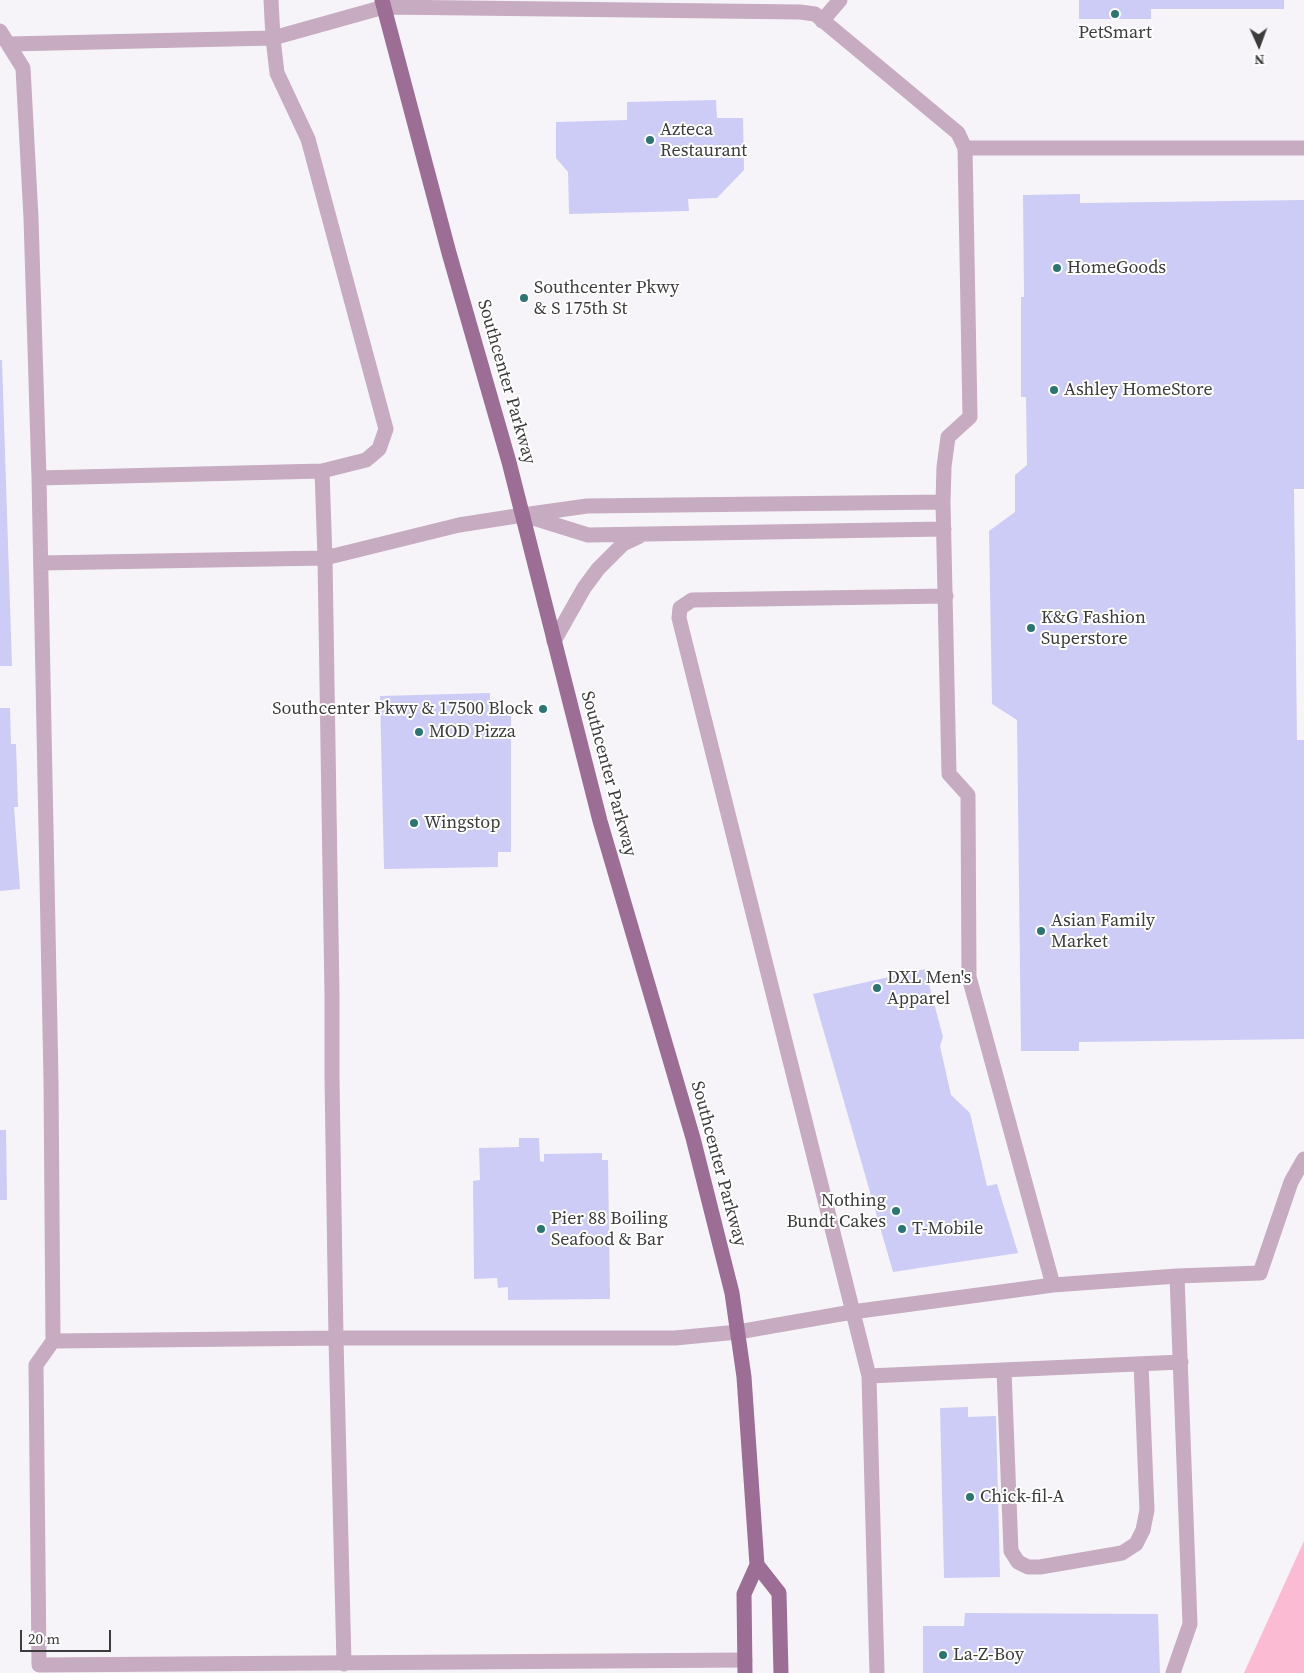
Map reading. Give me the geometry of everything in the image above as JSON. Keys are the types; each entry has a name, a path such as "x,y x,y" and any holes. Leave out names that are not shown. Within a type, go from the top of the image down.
{"main road":[{"name":"Southcenter Parkway","path":"383,4 449,253 507,452 600,821 693,1138 732,1293 744,1377 757,1565 744,1594 745,1667"},
{"path":"757,1565 779,1593 781,1673"}],"lane":[{"path":"39,478 322,471 366,460 380,449 386,429 308,139 277,73 271,0"},
{"path":"822,21 840,0"},
{"path":"9,44 273,38 383,4 488,4 800,12 815,14 958,132 965,148 970,417 948,437 944,466 943,502 949,774 968,795 969,977 1053,1285"},
{"path":"0,31 22,68 30,209 39,478 51,1080 53,1341 36,1366 39,1665 344,1664 745,1667"},
{"path":"965,148 1304,148"},
{"path":"322,471 325,558 336,1338 344,1664"},
{"path":"41,563 325,558 459,525 523,514 588,506 943,502"},
{"path":"523,514 588,536 944,529"},
{"path":"554,641 584,588 598,569 623,544 645,534"},
{"path":"876,1673 869,1376 679,618 680,608 692,600 946,596"},
{"path":"53,1341 336,1338 675,1338 738,1332 852,1312 1053,1285 1177,1276 1260,1273 1291,1182 1304,1159"},
{"path":"1173,1673 1190,1624 1177,1276"},
{"path":"869,1376 1181,1362"},
{"path":"1004,1370 1011,1551 1018,1562 1028,1568 1122,1553 1136,1544 1143,1530 1146,1510 1141,1364"}],"shaded area":[{"path":"1304,1541 1304,1673 1244,1673"}],"building":[{"name":"PetSmart","path":"1079,0 1284,0 1284,9 1151,9 1151,19 1079,19"},
{"name":"Azteca Restaurant","path":"716,100 717,118 743,118 744,170 717,198 688,199 689,211 569,214 568,172 556,158 556,122 627,120 627,102"},
{"path":"1080,194 1080,203 1304,200 1304,489 1294,489 1297,740 1304,740 1304,1039 1079,1042 1079,1051 1021,1051 1017,720 992,704 989,531 1015,512 1015,475 1027,465 1026,397 1021,397 1021,297 1024,297 1023,195"},
{"path":"0,360 2,360 12,666 0,666"},
{"path":"490,693 490,700 497,700 497,713 511,713 511,852 498,852 498,867 384,869 380,696"},
{"path":"0,708 10,708 11,744 16,744 18,807 14,807 20,889 0,891"},
{"path":"925,969 943,1037 940,1046 951,1095 970,1113 987,1186 997,1184 1018,1253 893,1272 813,994"},
{"path":"0,1130 6,1130 7,1200 0,1200"},
{"name":"Pier 88 Boiling Seafood & Bar","path":"519,1138 539,1138 540,1161 544,1162 544,1154 602,1153 602,1160 608,1160 610,1299 508,1300 508,1287 498,1288 497,1278 474,1279 473,1181 480,1180 479,1148 519,1147"},
{"name":"Chick-fil-A","path":"968,1407 968,1417 996,1416 1000,1577 944,1578 940,1408"},
{"path":"965,1613 1158,1614 1160,1673 923,1673 923,1626 964,1626"}],"place":[{"name":"PetSmart","path":"1115,14"},
{"name":"Azteca Restaurant","path":"650,140"},
{"name":"HomeGoods","path":"1057,268"},
{"name":"Southcenter Pkwy & S 175th St","path":"524,298"},
{"name":"Ashley HomeStore","path":"1054,390"},
{"name":"K&G Fashion Superstore","path":"1031,628"},
{"name":"Southcenter Pkwy & 17500 Block","path":"543,709"},
{"name":"MOD Pizza","path":"419,732"},
{"name":"Wingstop","path":"414,823"},
{"name":"Asian Family Market","path":"1041,931"},
{"name":"DXL Men's Apparel","path":"877,988"},
{"name":"Nothing Bundt Cakes","path":"896,1211"},
{"name":"Pier 88 Boiling Seafood & Bar","path":"541,1229"},
{"name":"T-Mobile","path":"902,1229"},
{"name":"Chick-fil-A","path":"970,1497"},
{"name":"La-Z-Boy","path":"943,1655"}]}
